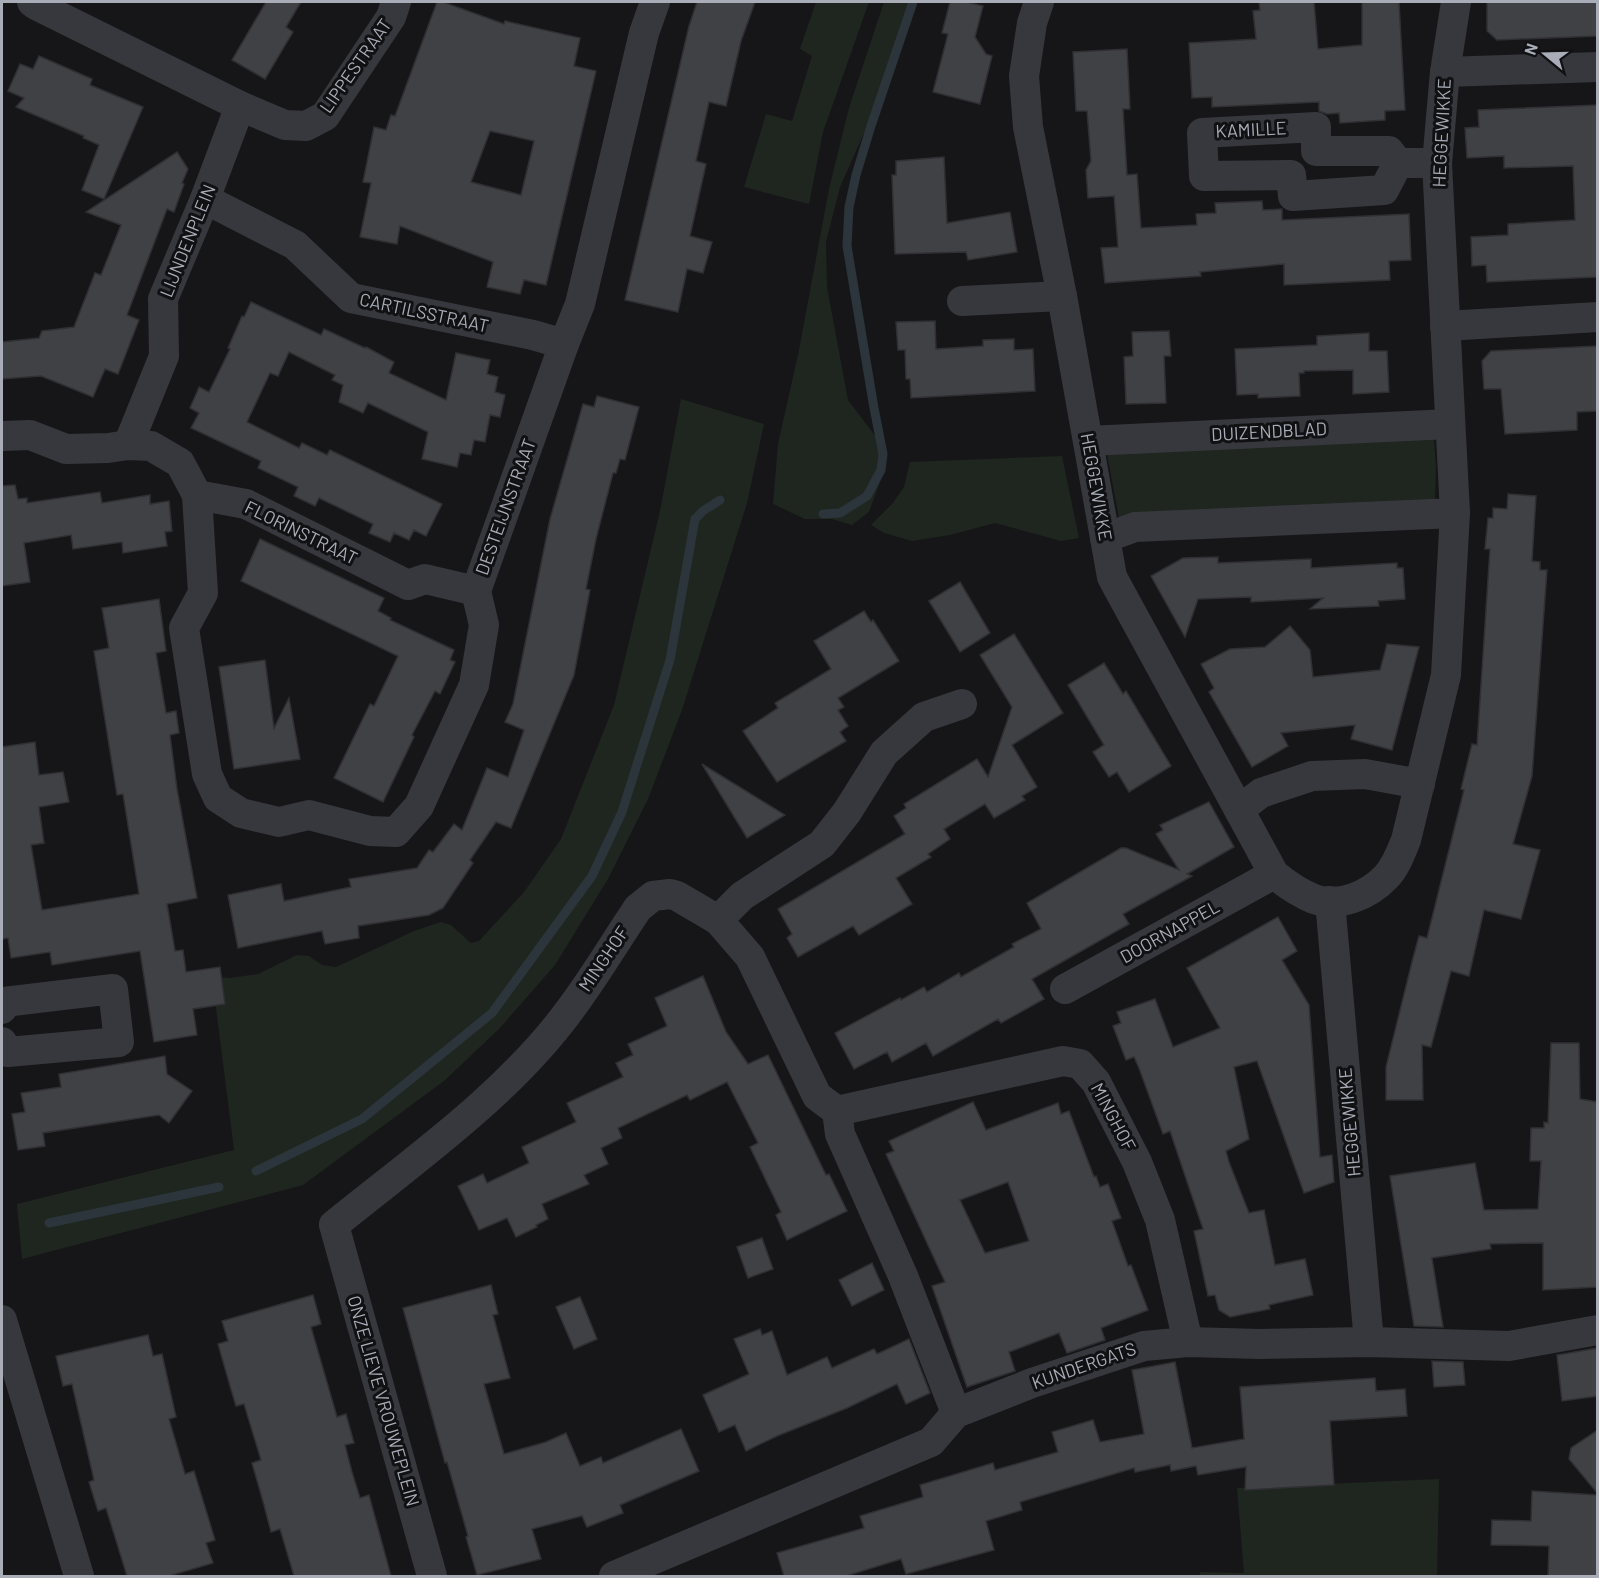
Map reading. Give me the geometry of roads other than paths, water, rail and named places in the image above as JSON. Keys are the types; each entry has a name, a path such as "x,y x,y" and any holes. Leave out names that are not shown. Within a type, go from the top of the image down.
{"street":[{"path":"32,2 240,106"},
{"name":"LIPPESTRAAT","path":"240,106 285,125 306,126 325,116 391,17 396,2"},
{"name":"DESTEIJNSTRAAT","path":"197,495 203,593 184,628 207,774 218,798 241,813 279,822 309,814 370,831 396,832 419,806 474,685 484,625 476,591 580,304 644,33 655,2"},
{"name":"HEGGEWIKKE","path":"1039,2 1032,23 1024,75 1028,127 1062,296 1112,577 1274,874 1292,888 1315,900 1330,902 1350,900 1368,891 1388,876 1406,840 1446,675 1455,513 1437,163 1444,72 1456,2"},
{"path":"1444,72 1598,67"},
{"name":"LIJNDENPLEIN","path":"128,445 164,356 163,299 205,199 240,106"},
{"name":"KAMILLE","path":"1316,127 1316,151 1389,151 1398,164 1384,190 1293,196 1291,175 1204,176 1202,133 1316,127"},
{"path":"1398,164 1437,163"},
{"name":"CARTILSSTRAAT","path":"205,199 295,245 351,298 533,335 564,344"},
{"path":"962,301 1062,296"},
{"path":"1445,326 1598,317"},
{"name":"DUIZENDBLAD","path":"1088,441 1450,424"},
{"path":"2,436 30,435 66,449 128,445 152,446 180,463 197,495"},
{"name":"FLORINSTRAAT","path":"197,495 246,504 408,585 424,579 476,591"},
{"path":"1105,538 1135,527 1455,513"},
{"path":"718,920 742,896 822,844 847,812 884,753 924,717 962,704"},
{"path":"1239,810 1261,794 1312,776 1365,774 1420,784"},
{"name":"DOORNAPPEL","path":"1065,989 1274,874"},
{"name":"MINGHOF","path":"333,1225 457,1126 515,1072 569,1011 644,901 661,894 670,894 718,920 750,957 817,1096 837,1111 1063,1061 1080,1064 1095,1082 1137,1162 1160,1220 1188,1342"},
{"name":"HEGGEWIKKE","path":"1330,902 1369,1342"},
{"path":"2,1009 4,1002 113,989 119,1042 8,1052 2,1042"},
{"path":"837,1111 840,1134 903,1276 956,1413"},
{"name":"ONZE LIEVE VROUWEPLEIN","path":"333,1225 432,1576"},
{"path":"2,1320 79,1576"},
{"name":"KUNDERGATS","path":"614,1576 931,1442 956,1413 1032,1383 1144,1346 1188,1342 1260,1344 1369,1342 1509,1346 1598,1330"}],"waterway":[{"path":"823,514 840,513 867,496 881,470 883,454 847,246 849,207 871,126 913,2"},
{"path":"256,1171 362,1119 492,1013 592,876 622,812 670,660 695,519 720,500"},
{"path":"49,1223 219,1187"}]}
